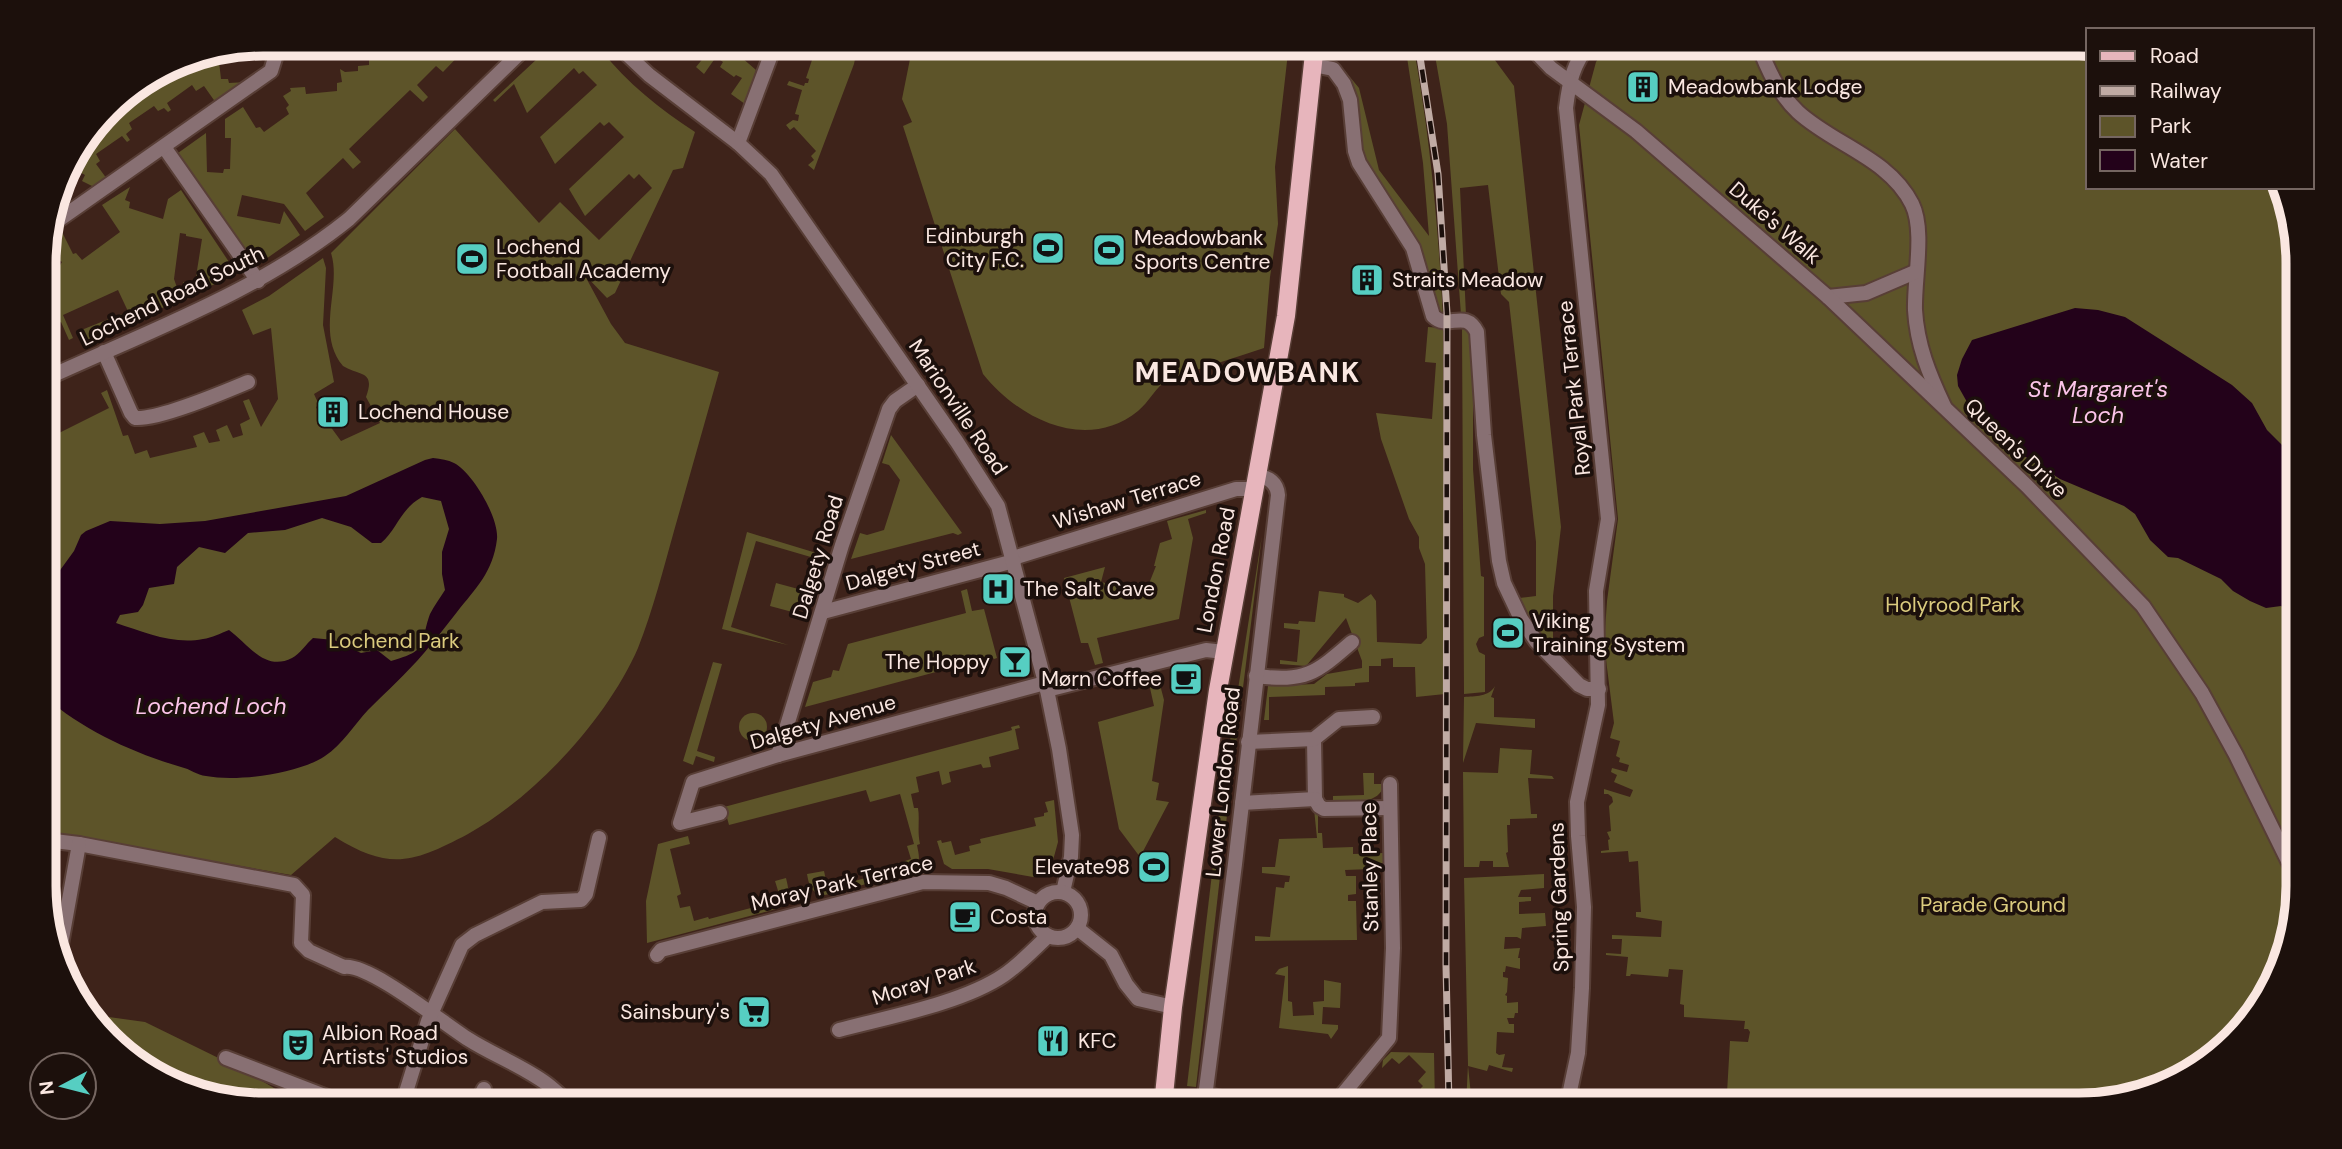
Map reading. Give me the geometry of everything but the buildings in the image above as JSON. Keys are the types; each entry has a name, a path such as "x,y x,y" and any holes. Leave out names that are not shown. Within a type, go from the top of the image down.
{"main road":[{"name":"London Road","path":"1164,1093 1173,1007 1224,652 1286,316 1314,56"}],"street":[{"path":"61,218 271,71 274,56"},
{"name":"Lochend Road South","path":"56,374 258,281 290,262 349,219 517,56"},
{"name":"Marionville Road","path":"629,56 763,166 918,385 993,497 1002,517 1014,559 1046,686 1072,835 1071,857 1063,892"},
{"path":"738,143 771,56"},
{"name":"Duke's Walk","path":"1540,56 1569,82 1636,131 1828,297 1944,407"},
{"path":"1569,82 1580,56"},
{"name":"Queen's Drive","path":"1764,56 1779,88 1798,111 1883,170 1901,186 1914,208 1917,224 1915,311 1922,354 1944,407 2027,486 2143,606 2202,693 2286,857"},
{"path":"1313,65 1331,68 1346,88 1359,163 1413,248 1433,316 1443,322 1466,320 1475,329 1499,561 1509,595 1528,631 1558,665 1581,687 1599,690"},
{"name":"Royal Park Terrace","path":"1569,82 1566,108 1608,519 1596,590 1599,690"},
{"path":"164,147 258,281"},
{"path":"1828,297 1866,293 1915,272"},
{"path":"104,352 135,418 178,408 248,382"},
{"name":"Dalgety Road","path":"778,755 842,545 889,410 895,401 918,385"},
{"name":"Lower London Road","path":"1205,1093 1278,495 1273,482 1265,477 1256,482"},
{"name":"Wishaw Terrace","path":"1014,559 1256,482"},
{"name":"Dalgety Street","path":"823,612 1014,559"},
{"path":"1256,676 1297,678 1308,675 1352,642"},
{"name":"Dalgety Avenue","path":"720,813 680,823 693,782 778,755 1046,686 1206,650 1224,652"},
{"name":"Spring Gardens","path":"1570,1093 1578,1053 1582,988 1584,907 1577,810 1599,690"},
{"path":"1248,742 1314,740 1335,720 1373,717"},
{"path":"1314,740 1315,799 1319,806 1324,809 1390,808"},
{"name":"Stanley Place","path":"1344,1093 1389,1038 1393,948 1390,784"},
{"path":"1242,803 1315,799"},
{"path":"406,1093 422,1037 457,951 467,940 541,902 581,900 586,894 599,838"},
{"path":"56,841 294,885 303,895 300,940 304,947 344,967 351,966 365,972 433,1012 486,1051 546,1083 557,1093"},
{"path":"62,936 79,844"},
{"name":"Moray Park Terrace","path":"657,956 661,950 923,882 989,883 1038,903"},
{"path":"1063,892 1077,902 1080,919 1077,928 1062,937 1048,936 1037,925 1035,918 1038,903 1049,893 1063,892"},
{"path":"1077,928 1111,955 1126,984 1138,999 1173,1007"},
{"name":"Moray Park","path":"839,1030 967,993 1003,976 1048,936"},
{"path":"226,1058 317,1093"},
{"path":"482,1093 484,1089"}],"green space":[{"path":"458,56 443,72 436,66 417,85 428,97 423,102 410,90 349,149 361,162 353,169 343,158 306,193 324,217 305,231 284,204 242,195 237,216 280,224 284,211 300,235 263,261 252,258 178,153 206,133 207,172 223,173 224,169 230,169 231,138 225,138 225,119 243,107 256,128 260,127 264,132 289,114 286,108 289,105 283,96 291,91 290,88 305,87 306,94 337,91 337,83 342,82 340,69 345,72 358,71 358,66 369,65 369,59 363,58"},
{"name":"Lochend Park","path":"542,56 570,59 606,56 645,95 695,132 683,168 673,170 615,293 607,298 584,274 611,324 625,343 719,372 648,619 625,675 608,702 566,754 518,799 468,834 416,857 387,859 354,848 335,837 291,875 56,834 56,434 109,408 101,393 107,390 123,436 128,435 135,454 147,450 150,458 197,447 193,436 204,432 209,443 220,441 216,430 227,425 233,438 243,435 240,424 250,419 243,401 249,399 261,427 278,399 271,328 253,335 242,310 269,296 323,258 326,268 323,325 334,382 314,394 319,405 316,407 319,413 323,411 330,419 333,424 330,426 341,441 380,423 366,397 369,388 367,378 343,366 335,353 330,325 334,280 331,253 455,129 539,223 560,202 599,240 652,188 639,174 634,179 629,174 585,216 569,189 624,137 609,122 604,126 600,122 555,164 540,137 597,85 583,71 579,74 574,68 527,113 514,84 495,102 493,100 538,58"},
{"path":"705,56 740,56 756,70 745,104 731,94 742,78 736,75 734,77 720,67 723,62 716,57 704,74 696,67"},
{"path":"813,56 856,56 814,170 808,165 814,160 811,156 816,151 794,127 790,130 786,125 793,120 798,121 799,115 795,114 802,90 787,85 789,81 804,86 809,79 806,78"},
{"name":"Meadowbank Sports Centre","path":"911,56 1288,56 1275,167 1278,224 1264,348 1170,379 1160,386 1138,411 1118,423 1097,429 1076,430 1054,425 1015,405 983,374 903,126 912,122 902,99"},
{"path":"1407,56 1415,56 1429,145 1443,316 1437,315 1423,264 1364,167 1345,82 1345,71 1359,88 1379,170 1429,236 1423,163"},
{"path":"1435,56 1492,56 1514,86 1561,527 1553,596 1553,640 1545,641 1525,612 1519,598 1536,596 1536,542 1509,302 1501,294 1488,185 1460,188 1466,315 1461,315 1447,124"},
{"name":"Holyrood Park","path":"1600,56 2086,57 2086,189 2272,189 2279,210 2286,263 2284,913 2270,965 2251,1001 2215,1042 2194,1058 2145,1082 2092,1093 1727,1093 1730,1041 1748,1042 1750,1032 1744,1029 1745,1021 1684,1017 1684,1005 1680,1004 1683,970 1669,969 1668,977 1631,974 1626,976 1628,957 1606,955 1621,954 1622,939 1612,939 1612,935 1661,937 1662,921 1636,917 1636,912 1641,912 1638,861 1629,862 1628,851 1601,853 1609,850 1609,806 1613,802 1612,797 1604,794 1604,789 1630,797 1633,790 1614,782 1617,775 1611,772 1612,768 1627,772 1629,765 1619,762 1620,758 1616,756 1620,741 1610,738 1614,723 1605,652 1607,601 1618,519 1579,125"},
{"path":"219,61 221,79 228,79 229,83 247,82 216,103 204,86 196,91 192,85 167,103 171,110 168,112 164,108 158,111 154,106 129,123 132,129 126,134 130,140 127,142 122,136 96,154 100,161 96,164 107,179 94,187 82,181 85,175 78,171 99,137 127,107 172,77"},
{"path":"130,187 125,200 130,202 129,208 163,219 168,199 181,190 237,274 186,297 183,282 195,283 202,239 180,233 174,279 181,299 133,322 118,290 63,315 73,338 69,340 61,322 56,324 56,272 62,262 56,258 59,232 62,232 73,254 76,253 82,260 120,232 102,205"},
{"path":"121,314 127,325 84,343 79,331"},
{"path":"1428,327 1443,328 1445,694 1416,697 1415,667 1393,667 1393,658 1381,659 1381,666 1369,666 1369,682 1355,683 1355,686 1325,687 1325,695 1269,697 1269,720 1264,720 1268,686 1314,684 1327,674 1362,668 1362,661 1346,618 1306,666 1280,664 1280,660 1297,662 1300,630 1284,628 1284,623 1315,622 1319,591 1344,594 1344,597 1358,603 1371,594 1376,601 1377,642 1421,644 1427,638 1425,564 1419,548 1419,537 1409,519 1381,439 1376,413 1432,419 1436,363 1425,362"},
{"path":"1462,327 1468,328 1473,344 1473,469 1481,576 1484,577 1484,636 1479,638 1476,644 1479,652 1485,655 1485,692 1464,694"},
{"path":"891,435 962,533 851,559 860,533 867,535 884,530 900,480 889,465 882,463"},
{"path":"1206,510 1206,513 1188,519 1193,538 1179,619 1097,638 1103,663 1095,665 1088,643 1081,643 1064,578 1105,567 1101,582 1126,588 1128,596 1146,591 1156,566 1160,543 1172,539 1167,521"},
{"path":"747,532 823,555 821,560 756,541 731,627 788,645 722,629"},
{"path":"1262,535 1229,800 1221,799"},
{"path":"776,583 802,590 796,613 770,606"},
{"path":"967,589 972,611 984,609 997,658 992,657 805,707 813,682 831,677 833,670 839,671 848,644 966,613 961,591"},
{"path":"713,662 722,664 697,751 715,757 714,762 696,756 693,765 683,761"},
{"path":"1158,677 1164,700 1152,781 1159,783 1156,800 1169,802 1140,857 1119,829 1098,722 1154,706 1148,679"},
{"path":"1495,686 1491,697 1494,698 1494,717 1535,719 1535,728 1476,723 1463,763 1464,697 1485,694"},
{"path":"753,713 763,717 767,727 763,737 753,741 743,737 739,727 743,717"},
{"path":"1019,725 1020,728 1015,729 1019,749 989,757 991,767 983,768 981,764 949,772 951,782 942,785 939,771 916,777 919,792 911,794 914,808 918,808 920,844 917,845 918,863 911,872 825,895 814,891 807,874 824,871 827,885 838,882 839,885 900,869 899,863 911,859 907,846 914,844 900,794 870,802 866,790 729,825 724,807 1009,731 1012,730 1011,727"},
{"path":"1500,748 1532,750 1530,774 1552,776 1554,779 1528,778 1531,814 1537,814 1537,818 1510,819 1510,825 1507,825 1506,853 1509,867 1493,867 1493,861 1480,861 1479,867 1464,867 1463,772 1498,773"},
{"path":"1363,773 1374,773 1374,784 1384,784 1376,796 1363,801 1333,800 1333,796 1364,795"},
{"path":"1054,800 1058,842 1052,864 1041,875 1033,877 988,869 952,869 944,864 937,841 951,841 955,855 970,851 969,846 981,843 980,839 1036,826 1034,818 1044,816 1044,813 1048,812 1045,802"},
{"path":"1314,809 1318,815 1318,833 1322,833 1323,848 1353,847 1353,854 1383,853 1384,863 1371,863 1371,869 1345,870 1346,876 1356,876 1356,894 1348,895 1348,901 1356,901 1357,940 1255,941 1255,936 1270,937 1276,887 1284,888 1290,876 1262,873 1262,867 1275,867 1279,839 1317,838"},
{"path":"1219,814 1227,815 1196,1087 1187,1086"},
{"path":"688,836 690,844 670,849 681,894 677,896 680,908 690,906 694,921 766,904 765,898 779,894 775,881 786,878 788,898 780,908 647,943 646,901 658,844"},
{"path":"1544,874 1544,888 1521,890 1518,897 1531,897 1531,901 1519,902 1519,914 1545,913 1546,926 1522,928 1521,939 1505,937 1504,949 1520,948 1520,969 1506,966 1503,972 1503,977 1508,978 1505,995 1507,1003 1518,1002 1518,1013 1515,1013 1514,1018 1507,1018 1509,1024 1514,1024 1514,1033 1497,1032 1496,1053 1505,1054 1502,1067 1513,1068 1512,1072 1489,1065 1487,1071 1468,1066 1471,1093 1467,1093 1464,878"},
{"path":"1288,966 1288,1001 1292,1002 1293,1016 1314,1015 1313,1002 1324,1001 1324,980 1341,983 1340,1008 1323,1007 1322,1024 1338,1025 1331,1039 1328,1034 1279,1028 1285,976 1275,974 1279,969"},
{"path":"103,1016 145,1022 245,1071 283,1093 236,1091 210,1086 172,1072 127,1042"},
{"path":"1391,1052 1434,1053 1435,1093 1421,1093 1423,1086 1418,1081 1426,1072 1409,1055 1399,1064 1392,1058 1382,1068 1383,1060"}],"water":[{"name":"St Margaret's Loch","path":"2075,308 2098,310 2125,317 2232,385 2252,403 2267,430 2286,449 2286,609 2281,606 2266,608 2250,601 2233,591 2221,579 2178,558 2168,557 2150,540 2135,514 2124,506 2060,479 2001,441 1967,402 1958,386 1957,375 1972,340"},
{"name":"Lochend Loch","path":"425,460 447,460 469,476 483,497 494,520 497,539 492,561 477,587 424,653 325,756 284,772 219,778 145,755 92,730 56,706 56,576 86,531 110,521 160,524 205,521 346,496","holes":["422,497 441,501 449,529 442,552 445,590 430,614 421,645 412,653 391,661 377,650 361,653 334,640 313,638 292,658 273,662 258,654 229,630 206,638 181,640 159,637 116,623 120,615 138,612 149,588 174,584 177,567 199,547 225,553 248,533 285,530 322,518 351,527 372,543 381,543 409,507"]}],"railway":[{"path":"1420,56 1438,174 1447,313 1446,965 1449,1093"}],"place":[{"name":"Meadowbank Lodge","path":"1643,87"},
{"name":"Edinburgh City F.C.","path":"1048,248"},
{"name":"Meadowbank Sports Centre","path":"1109,250"},
{"name":"Lochend Football Academy","path":"472,259"},
{"name":"Straits Meadow","path":"1367,280"},
{"name":"Lochend House","path":"333,412"},
{"name":"The Salt Cave","path":"998,589"},
{"name":"Viking Training System","path":"1508,633"},
{"name":"The Hoppy","path":"1015,662"},
{"name":"Mørn Coffee","path":"1186,679"},
{"name":"Elevate98","path":"1154,867"},
{"name":"Costa","path":"965,917"},
{"name":"Sainsbury's","path":"754,1012"},
{"name":"KFC","path":"1053,1041"},
{"name":"Albion Road Artists' Studios","path":"298,1045"}],"district":[{"name":"MEADOWBANK","path":"1248,372"}],"park label":[{"name":"Parade Ground","path":"1993,905"}]}
